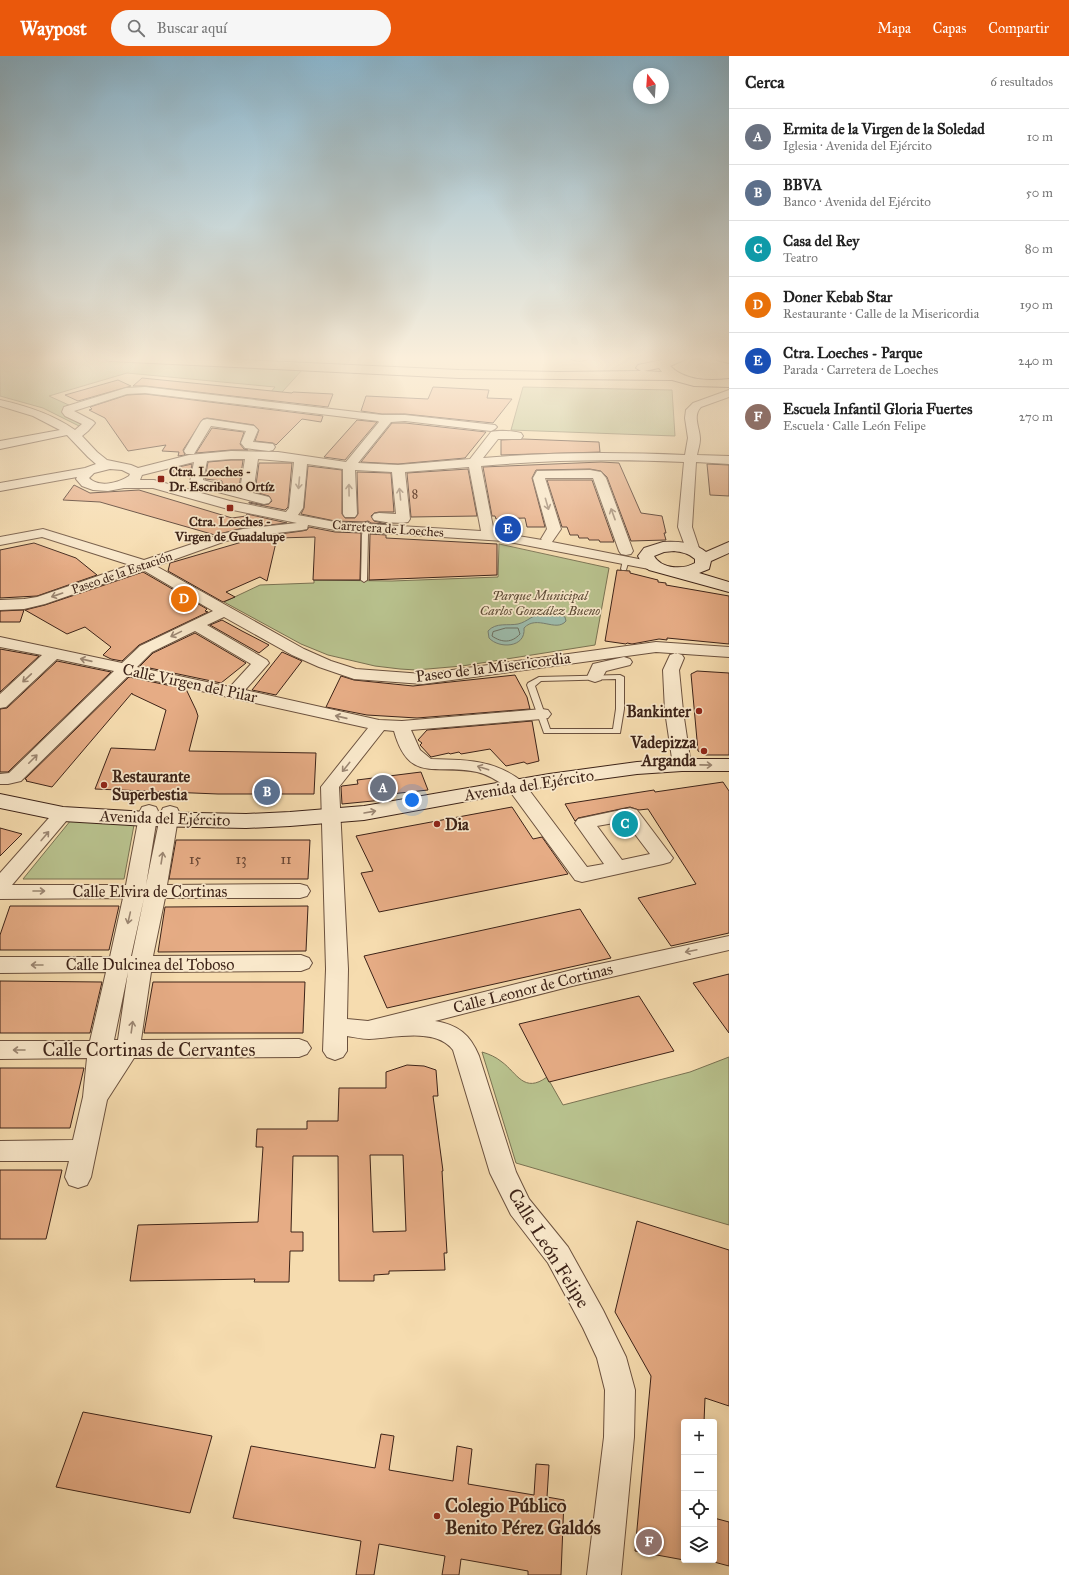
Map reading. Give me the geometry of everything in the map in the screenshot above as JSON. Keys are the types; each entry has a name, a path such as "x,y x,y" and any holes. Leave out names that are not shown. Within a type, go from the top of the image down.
{"street":[{"path":"55,428 69,434 92,456 102,463 110,466"},
{"path":"0,445 69,434 85,428"},
{"path":"190,451 204,428"},
{"path":"249,428 252,430 247,443 249,445 300,450 351,462 398,469 516,459 652,457 729,460"},
{"path":"334,516 351,462 380,428"},
{"path":"685,428 686,443 685,458 678,522 680,538 671,546 663,547 652,558 665,570 679,572 729,587"},
{"path":"692,428 694,438 685,458 685,527 700,558 712,574 729,582"},
{"path":"69,434 90,466 86,473"},
{"path":"488,531 474,462 495,435 517,436"},
{"path":"125,484 135,478 136,474 155,466 201,458 231,455 252,455 351,462"},
{"path":"246,496 252,455"},
{"name":"Carretera de Loeches","path":"201,458 196,482 246,496 292,513"},
{"path":"292,513 301,459"},
{"path":"0,493 110,466"},
{"name":"Carretera de Loeches","path":"110,466 127,467 136,474 234,502 292,513"},
{"name":"Carretera de Loeches","path":"86,473 84,482 97,487 125,484 154,484 228,505 292,513 403,519 398,469"},
{"path":"0,487 86,473"},
{"path":"548,539 554,529 539,478 541,474 597,475 600,478 626,560"},
{"name":"Carretera de Loeches","path":"334,516 366,526 504,537 626,560 652,558"},
{"name":"Paseo de la Estación","path":"0,605 24,604 40,601 222,538 334,516"},
{"name":"Carretera de Loeches","path":"366,526 514,533 599,550 626,560"},
{"name":"Paseo de la Misericordia","path":"0,541 43,533 145,565 224,612 298,652 325,664 354,674 423,679 656,647 707,649 729,652"},
{"path":"671,546 700,558"},
{"path":"679,572 691,571 700,558 729,547"},
{"path":"1,783 15,777 146,649 224,612"},
{"path":"195,625 261,663 234,693"},
{"path":"0,635 33,635 48,639 50,646 50,652 0,703"},
{"name":"Calle Virgen del Pilar","path":"0,642 379,725 402,726 542,714"},
{"path":"595,677 599,667 619,662 676,658 729,662"},
{"path":"676,658 671,670 674,711 682,765"},
{"path":"335,1051 337,969 330,786 379,725"},
{"path":"402,726 403,736 412,752 426,764 478,766 505,776 516,786 582,874 610,870"},
{"name":"Avenida del Ejército","path":"1,783 33,800 73,806 159,815 246,820 290,819 364,813 549,780 637,768 682,765 729,765"},
{"name":"Avenida del Ejército","path":"0,801 63,814 159,815"},
{"path":"0,886 63,814"},
{"path":"95,1097 128,1049 141,964 156,891 159,815"},
{"path":"78,1177 95,1097 100,1050 118,964 135,891 159,815"},
{"name":"Calle Elvira de Cortinas","path":"0,892 300,891"},
{"name":"Calle Leonor de Cortinas","path":"336,1026 368,1030 572,978 729,943"},
{"name":"Calle Dulcinea del Toboso","path":"0,965 301,963"},
{"name":"Calle León Felipe","path":"368,1030 408,1028 445,1033 458,1041 467,1056 503,1173 520,1207 558,1255 593,1319 611,1357 620,1390 619,1437 604,1575"},
{"name":"Calle Cortinas de Cervantes","path":"0,1050 299,1048"},
{"path":"0,1151 84,1150"}],"lane":[{"path":"364,580 366,526"},
{"path":"620,677 620,709 617,732 547,731 542,714 531,686 538,679 620,677"}],"green space":[{"path":"512,428 674,428 675,436 511,430"},
{"name":"Parque Municipal Carlos González Bueno","path":"499,544 609,568 595,645 462,666 416,670 400,669 375,666 328,655 301,644 224,602 260,585 314,583 314,580 392,581 498,577"},
{"path":"71,820 134,825 124,879 23,879"},
{"path":"482,1052 500,1060 527,1083 539,1082 547,1077 563,1105 690,1072 729,1057 729,1225 516,1163"}],"water":[{"path":"544,612 556,613 565,617 566,621 557,625 540,623 529,624 524,628 521,640 511,645 499,644 493,642 489,638 488,631 495,626 518,624"}],"building":[{"path":"112,428 197,428 183,450 185,455 178,456 179,452 162,451 166,445 128,451"},
{"path":"212,428 244,432 240,444 244,449 248,450 196,453"},
{"path":"257,428 293,428 276,445 273,443 255,441 259,430"},
{"path":"350,428 372,428 345,460 324,457"},
{"path":"388,428 449,428 486,432 465,458 398,464 361,462"},
{"path":"523,439 599,442 600,452 501,455 501,440"},
{"path":"243,460 239,488 222,484 222,481 205,479 208,462"},
{"path":"601,462 619,463 641,513 662,516 666,540 631,541 607,477 601,471 590,469 536,470 532,478 545,527 527,527 525,518 496,519 495,516 492,516 483,467"},
{"path":"259,463 292,463 288,507 285,510 249,503 264,505 269,504 272,501 269,496 255,492"},
{"path":"192,464 190,476 172,476 174,468"},
{"path":"707,464 729,465 729,496 710,495"},
{"path":"308,466 342,470 342,514 345,518 355,518 358,514 357,472 391,473 394,512 379,512 374,513 371,516 374,521 386,524 371,523 368,521 335,521 301,514 304,508"},
{"path":"468,469 477,516 411,517 407,473"},
{"path":"547,480 592,480 614,542 600,542 599,540 579,538 578,535 570,535 567,527 562,527"},
{"path":"74,485 90,493 139,490 232,518 246,516 247,514 287,523 243,528 215,535 100,502 63,500"},
{"path":"309,527 335,532 361,533 360,580 313,580 315,537 277,538 267,581 260,577 226,592 235,597 223,602 168,571 170,563 242,542 236,540 302,531 307,530"},
{"path":"370,534 386,535 386,538 497,544 497,575 369,580"},
{"path":"34,543 76,558 97,575 37,596 0,598 0,550"},
{"path":"617,570 630,571 630,573 666,583 666,585 729,596 729,644 667,638 667,640 659,639 632,644 605,641"},
{"path":"143,572 207,609 205,611 208,612 139,645 122,661 111,659 103,655 111,647 85,627 67,634 25,610 45,605"},
{"path":"24,610 20,622 0,622 0,611"},
{"path":"222,620 269,645 259,653 210,625"},
{"path":"195,633 246,663 221,683 140,666 153,653"},
{"path":"0,649 39,656 0,692"},
{"path":"282,652 302,661 276,695 252,690"},
{"path":"57,661 111,672 8,772 0,772 0,709 7,708"},
{"path":"697,671 729,673 729,755 706,755 698,751 691,674"},
{"path":"515,675 527,697 530,709 417,718 367,715 326,707 341,676 354,680 413,686"},
{"path":"129,677 186,689 198,716 189,751 316,753 314,794 218,794 95,789 111,748 155,750 166,710 132,693 52,787 26,781 27,780 25,779"},
{"path":"532,721 539,761 527,764 524,762 506,766 490,749 461,754 459,752 449,753 431,757 420,745 422,743 418,740 427,730"},
{"path":"421,772 428,790 382,795 383,800 342,804 342,786 358,784 357,780"},
{"path":"723,782 729,791 729,933 671,946 638,898 696,884 648,809 639,810 630,807 578,818 575,821 565,804 654,790 655,792"},
{"path":"512,807 533,839 542,837 568,874 379,912 361,873 373,871 356,836"},
{"path":"0,828 22,834 0,856"},
{"path":"176,840 310,840 308,879 169,879"},
{"path":"10,906 119,906 109,950 0,950 0,935"},
{"path":"308,906 306,951 158,952 165,907"},
{"path":"580,909 611,958 387,1008 364,956"},
{"path":"729,974 729,1033 693,983"},
{"path":"0,981 102,982 90,1033 0,1033"},
{"path":"153,982 305,982 303,1033 144,1033"},
{"path":"639,996 674,1051 549,1082 519,1024"},
{"path":"407,1065 424,1066 436,1070 438,1096 433,1096 443,1171 447,1253 444,1253 445,1270 389,1271 389,1274 374,1275 374,1281 339,1281 338,1156 293,1156 291,1232 303,1232 303,1251 290,1251 289,1282 254,1282 255,1279 130,1281 138,1225 258,1222 263,1147 256,1147 257,1129 307,1129 307,1121 338,1121 339,1088 386,1088 386,1072","holes":["370,1155 403,1155 406,1231 373,1232"]},
{"path":"0,1068 84,1068 70,1128 0,1128"},
{"path":"0,1170 62,1170 46,1239 0,1239"},
{"path":"637,1221 729,1250 729,1406 705,1398 704,1419 681,1419 681,1559 635,1551 651,1376 615,1312"},
{"path":"83,1412 212,1436 190,1513 56,1487"},
{"name":"Colegio Público Benito Pérez Galdós","path":"381,1434 394,1436 389,1470 453,1481 457,1446 472,1449 468,1484 534,1495 536,1464 549,1465 547,1497 564,1500 561,1575 528,1575 528,1571 461,1559 459,1575 442,1575 445,1556 379,1544 374,1575 356,1575 361,1541 233,1518 251,1446 375,1468"},
{"path":"717,1519 729,1522 729,1566 717,1563"}],"place":[{"name":"Ctra. Loeches - Dr. Escribano Ortíz","path":"161,479"},
{"name":"Ctra. Loeches - Virgen de Guadalupe","path":"230,508"},
{"name":"Ctra. Loeches - Parque","path":"508,529"},
{"name":"Doner Kebab Star","path":"184,599"},
{"name":"Bankinter","path":"699,711"},
{"name":"Vadepizza Arganda","path":"704,751"},
{"name":"Restaurante Superbestia","path":"104,785"},
{"name":"Ermita de la Virgen de la Soledad","path":"383,788"},
{"name":"BBVA","path":"267,792"},
{"name":"Dia","path":"437,824"},
{"name":"Casa del Rey","path":"625,824"},
{"name":"Colegio Público Benito Pérez Galdós","path":"437,1516"},
{"name":"Escuela Infantil Gloria Fuertes","path":"649,1542"}]}
